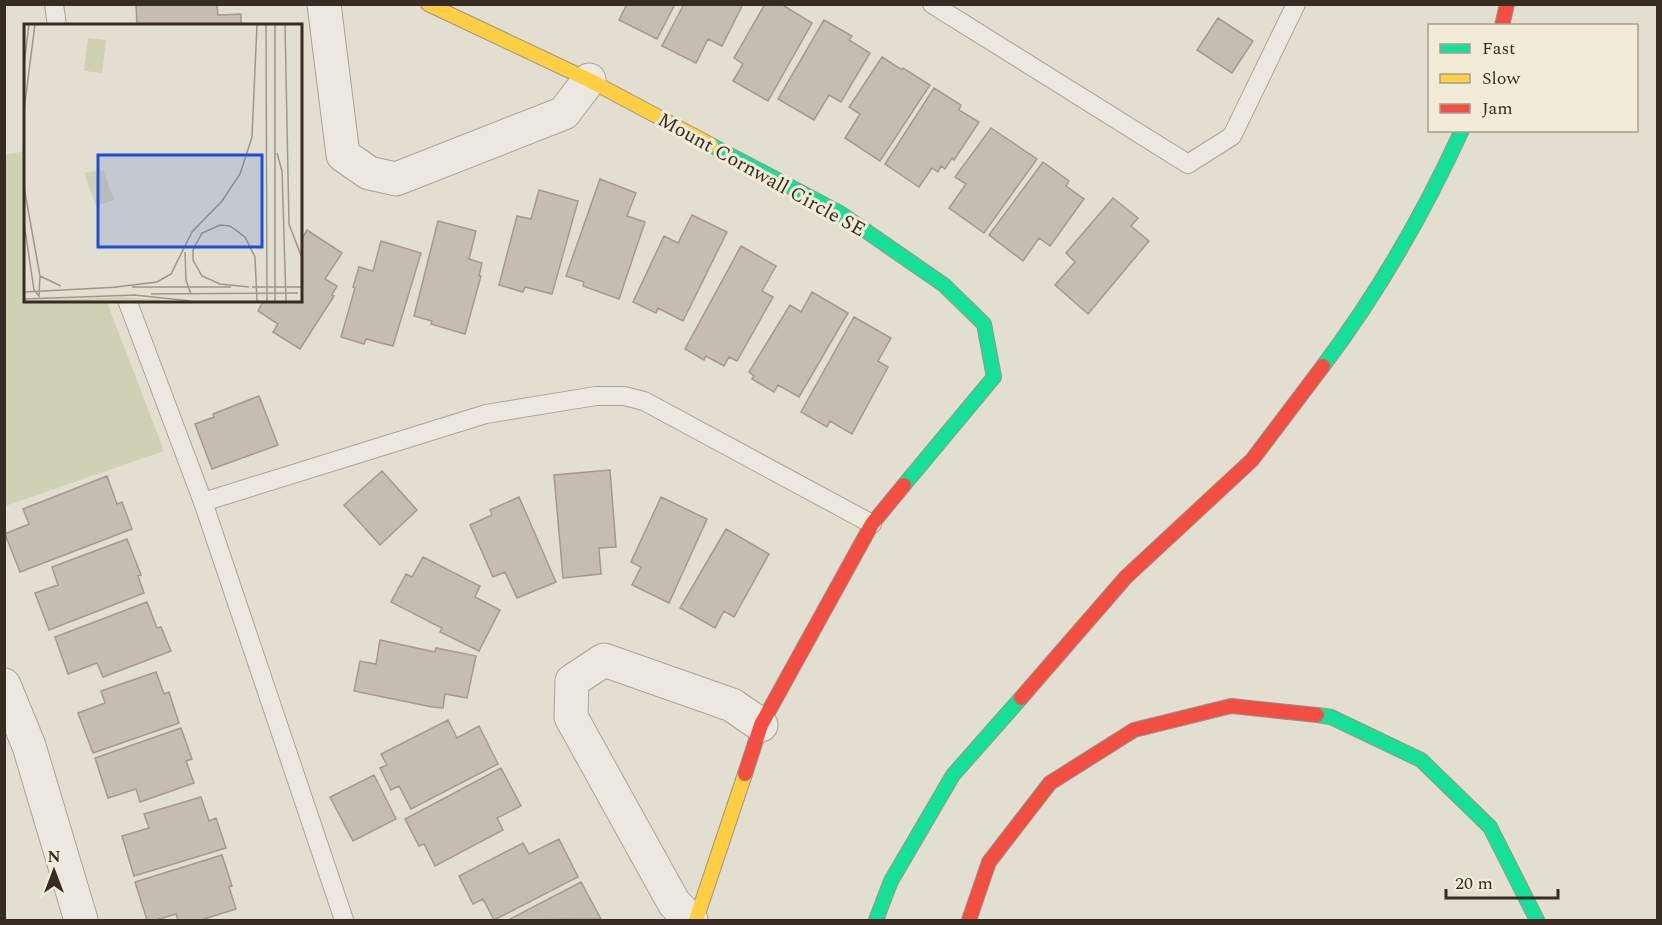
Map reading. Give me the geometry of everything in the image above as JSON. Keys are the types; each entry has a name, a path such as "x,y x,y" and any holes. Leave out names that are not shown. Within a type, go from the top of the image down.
{"main road":[{"name":"Mount Cornwall Circle SE","path":"428,4 589,80 840,213 944,285 984,324 994,377 872,524 761,725 696,921"},
{"path":"1502,24 1507,4"},
{"path":"876,921 891,881 953,775 1126,577 1252,460 1358,320 1436,186 1461,132"},
{"path":"969,921 988,862 1050,783 1134,730 1231,706 1331,717 1421,760 1490,827 1537,921"},
{"path":"886,921 891,881"}],"street":[{"path":"324,4 343,155 369,173 396,179 564,113 589,80"},
{"path":"691,921 674,903 570,717 573,681 604,660 732,705 761,725"},
{"path":"4,685 29,746 81,921"}],"lane":[{"path":"54,4 57,24"},
{"path":"932,4 1188,164 1232,136 1296,4"},
{"path":"128,302 203,502 345,921"},
{"path":"203,502 486,414 596,396 624,396 644,400 872,524"}],"green space":[{"path":"24,151 24,302 107,302 164,451 5,506 5,155"}],"building":[{"path":"217,4 218,15 241,14 241,24 137,24 136,5"},
{"path":"627,4 675,4 657,39 619,20"},
{"path":"684,4 743,4 722,46 708,39 696,63 662,46"},
{"path":"765,4 781,4 812,23 768,101 733,81 743,64 734,58"},
{"path":"1218,18 1253,41 1232,73 1197,50"},
{"path":"824,20 852,36 849,40 870,53 841,102 829,95 814,120 778,99"},
{"path":"882,57 930,85 880,161 845,138 860,114 849,107"},
{"path":"934,88 961,105 959,110 979,122 954,160 952,158 945,169 941,166 938,172 932,168 919,187 885,164"},
{"path":"991,128 1037,159 984,233 949,208 966,184 955,177"},
{"path":"1043,162 1069,181 1066,186 1084,199 1050,246 1039,238 1023,261 989,235"},
{"path":"600,179 636,193 627,216 645,222 619,299 583,286 584,282 566,276"},
{"path":"539,190 578,201 552,294 525,287 523,292 499,285 517,216 531,219"},
{"path":"1113,198 1138,218 1131,226 1149,241 1088,314 1055,285 1075,262 1066,253"},
{"path":"692,215 727,232 683,321 658,308 656,313 633,302 664,236 678,243"},
{"path":"438,221 476,231 469,259 482,263 479,276 481,276 465,334 431,324 432,321 414,316"},
{"path":"307,230 342,253 325,279 337,286 332,295 334,296 300,349 273,332 278,324 258,311 263,302 302,302 302,239"},
{"path":"381,241 421,253 393,346 366,339 364,344 341,337 359,267 373,271"},
{"path":"741,246 776,266 762,291 773,297 737,361 729,357 724,366 706,356 704,360 685,349"},
{"path":"812,292 848,313 799,397 778,385 774,392 752,379 754,376 749,372 790,305 801,312"},
{"path":"854,317 891,338 878,361 888,367 852,434 830,421 827,427 801,412"},
{"path":"259,396 278,445 212,469 195,424 214,417 213,414"},
{"path":"610,470 616,547 599,548 601,574 563,578 554,475"},
{"path":"382,471 417,510 380,545 344,505"},
{"path":"107,476 117,504 122,502 132,529 20,572 5,534 29,524 23,509"},
{"path":"519,497 556,582 517,598 505,572 493,577 470,525 492,515 490,510"},
{"path":"661,497 707,519 669,603 632,585 641,567 631,562"},
{"path":"726,529 769,554 734,617 724,611 715,628 680,608"},
{"path":"127,539 141,575 138,576 144,593 49,630 35,593 58,585 52,567"},
{"path":"423,557 480,586 475,597 500,610 479,651 440,632 442,628 391,602 406,574 412,577"},
{"path":"147,602 157,628 161,627 171,651 103,677 97,663 68,674 55,637"},
{"path":"380,640 435,652 436,648 476,656 467,698 445,694 443,708 354,691 360,661 376,664"},
{"path":"156,672 164,694 169,692 179,723 93,753 78,713 105,703 101,691"},
{"path":"448,720 457,738 479,726 498,764 411,809 399,786 391,790 380,768 387,765 381,754"},
{"path":"181,728 192,759 186,761 194,783 140,802 136,789 108,798 95,758"},
{"path":"501,768 521,806 497,818 503,830 435,866 424,844 419,846 405,819"},
{"path":"374,775 396,819 353,841 330,797"},
{"path":"201,797 209,821 216,818 226,848 134,876 122,836 149,828 144,814"},
{"path":"559,839 578,877 494,920 483,899 473,904 459,876 523,843 529,854"},
{"path":"222,855 232,886 229,887 236,909 201,920 178,920 176,914 156,920 147,920 135,882"},
{"path":"581,882 601,919 508,920"}],"traffic: fast":[{"path":"1323,366 1363,310 1399,252 1461,132"},
{"path":"711,145 840,213 944,285 984,324 994,377 904,485"},
{"path":"876,920 891,881 953,775 1021,698"},
{"path":"1317,715 1331,717 1421,760 1490,827 1537,920"}],"traffic: slow":[{"path":"428,4 589,80 711,145"},
{"path":"696,920 745,774"}],"traffic: jam":[{"path":"1502,24 1507,4"},
{"path":"1021,698 1126,577 1252,460 1323,366"},
{"path":"745,774 761,725 872,524 904,485"},
{"path":"969,920 989,862 1050,783 1134,730 1231,706 1317,715"}]}
